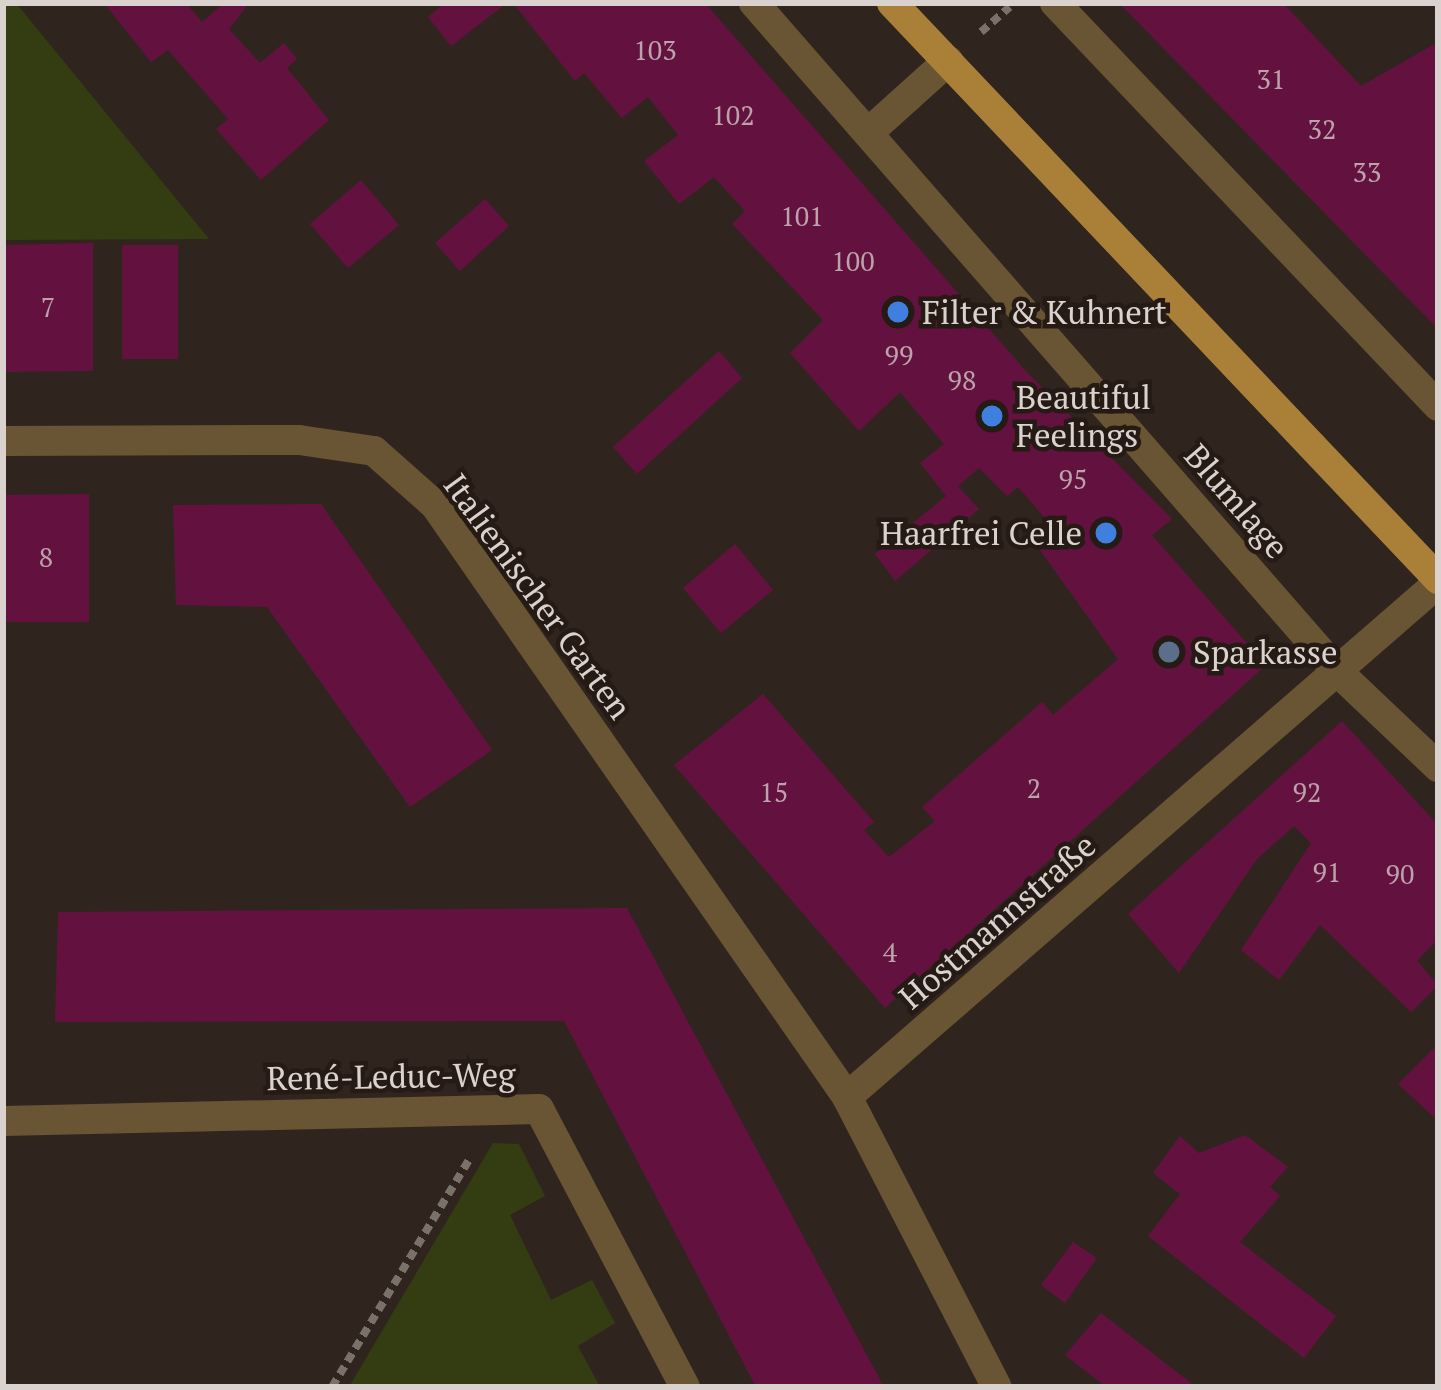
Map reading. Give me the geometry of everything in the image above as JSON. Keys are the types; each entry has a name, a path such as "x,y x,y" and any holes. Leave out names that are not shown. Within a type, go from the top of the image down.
{"main road":[{"path":"892,3 1438,581"}],"street":[{"name":"Blumlage","path":"754,3 1339,673 1438,767"},
{"path":"1054,3 1438,406"},
{"path":"868,134 948,61"},
{"name":"Italienischer Garten","path":"3,441 299,440 374,451 435,505 847,1097"},
{"name":"Hostmannstraße","path":"847,1097 1339,673 1438,581"},
{"path":"847,1097 997,1387"},
{"name":"René-Leduc-Weg","path":"3,1121 538,1109 685,1387"}],"path":[{"path":"332,1387 499,1109"}],"green space":[{"path":"3,3 16,3 209,239 3,240"},
{"path":"493,1143 519,1144 545,1196 510,1215 551,1300 592,1280 615,1323 578,1346 600,1387 349,1387"}],"building":[{"path":"104,3 186,3 202,22 224,3 249,3 229,29 260,63 284,43 297,59 287,68 329,120 261,180 216,129 228,119 168,50 151,62"},
{"path":"445,3 507,3 451,46 428,17"},
{"path":"513,3 705,3 1024,369 1172,519 1152,535 1266,665 885,1008 674,765 763,694 874,822 864,830 889,857 935,821 922,807 1042,702 1053,715 1118,659 1040,550 1059,534 1018,487 1007,496 979,468 958,486 979,509 895,581 875,554 946,496 920,463 944,444 900,392 859,431 790,353 823,320 732,224 745,211 714,177 679,204 644,161 678,135 648,97 622,118 584,73 575,81"},
{"path":"1119,3 1283,3 1361,86 1438,42 1438,329"},
{"path":"361,180 399,225 348,268 310,224"},
{"path":"485,199 509,226 460,271 435,243"},
{"path":"93,243 93,371 3,372 3,245"},
{"path":"122,245 178,245 178,359 122,359"},
{"path":"719,351 742,378 637,474 613,447"},
{"path":"89,494 89,622 3,622 3,495"},
{"path":"321,504 492,750 410,807 267,607 176,605 173,505"},
{"path":"735,544 773,590 721,633 683,588"},
{"path":"1342,721 1438,825 1438,939 1417,961 1438,985 1411,1012 1320,925 1279,980 1241,950 1311,843 1294,826 1257,859 1179,973 1128,914"},
{"path":"627,908 884,1387 756,1387 564,1021 55,1022 58,912"},
{"path":"1438,1044 1438,1121 1398,1084"},
{"path":"1245,1135 1288,1167 1270,1187 1280,1196 1240,1242 1336,1316 1304,1358 1148,1236 1180,1194 1153,1173 1180,1136 1199,1153"},
{"path":"1073,1242 1097,1258 1065,1303 1041,1285"},
{"path":"1101,1313 1196,1387 1106,1387 1065,1355"}],"place":[{"name":"Filter & Kuhnert","path":"898,312"},
{"name":"Beautiful Feelings","path":"992,416"},
{"name":"Haarfrei Celle","path":"1106,533"},
{"name":"Sparkasse","path":"1169,652"}]}
